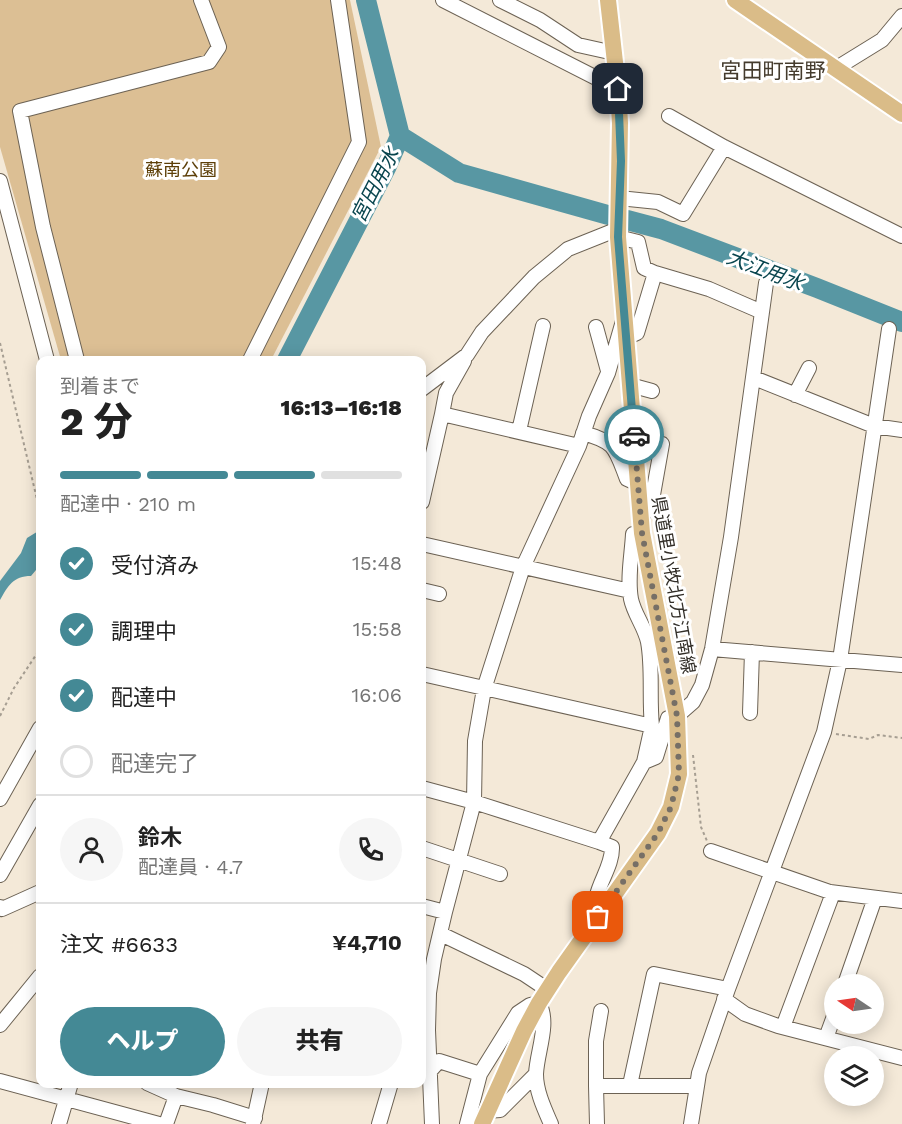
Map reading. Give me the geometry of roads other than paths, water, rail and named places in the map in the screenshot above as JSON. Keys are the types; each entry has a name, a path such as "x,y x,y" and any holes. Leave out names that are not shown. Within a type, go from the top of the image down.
{"main road":[{"name":"県道里小牧北方江南線","path":"485,1118 544,996 658,833 671,807 679,774 677,716 641,525 618,233 621,151 618,89 608,0"},
{"path":"735,0 902,114"}],"street":[{"path":"76,356 44,227 20,111 209,62 219,47 203,0"},
{"path":"252,356 359,142 338,0"},
{"path":"443,0 618,89"},
{"path":"507,1 578,45 614,53"},
{"path":"835,69 882,40 902,16"},
{"path":"669,116 724,147 902,237"},
{"path":"619,198 658,202 683,213 724,147"},
{"path":"0,181 46,356"},
{"path":"426,484 446,393 467,355 482,332 534,277 568,249 618,233 638,242 644,268 709,289 762,312"},
{"path":"626,338 637,333 650,314 654,273"},
{"path":"644,762 656,757 668,718 677,716 693,702 702,685 712,649 754,378 766,283"},
{"path":"426,1011 434,959 474,802 475,741 484,689 523,567 581,440 608,373 624,316"},
{"path":"519,432 543,326"},
{"path":"596,327 608,373"},
{"path":"691,1124 699,1074 726,994 824,732 840,660 889,329"},
{"path":"426,386 467,355"},
{"path":"795,395 809,368"},
{"path":"754,378 874,426 902,430"},
{"path":"630,385 652,391"},
{"path":"442,414 519,432 581,440 605,439 616,450 627,479 638,484"},
{"path":"599,842 644,762 652,726 649,699 651,670 647,640 630,591 633,534 641,525 651,506 662,444"},
{"path":"426,545 630,591"},
{"path":"426,591 439,594"},
{"path":"712,649 902,665"},
{"path":"750,713 752,652"},
{"path":"426,675 652,726"},
{"path":"0,800 36,735"},
{"path":"426,789 474,802 612,847 612,854 597,894 595,904 598,917"},
{"path":"0,875 36,812"},
{"path":"426,849 500,874"},
{"path":"711,851 833,892 902,901"},
{"path":"783,1027 833,892"},
{"path":"0,907 2,909 36,894"},
{"path":"848,974 875,898"},
{"path":"426,907 445,912"},
{"path":"441,934 524,974 544,996 544,1018 536,1074 541,1098 551,1124"},
{"path":"630,1085 654,974 726,994 745,1014 783,1027 902,1058"},
{"path":"0,1025 36,981"},
{"path":"467,1124 480,1074 518,1013 544,996"},
{"path":"597,1124 596,1041 601,1011"},
{"path":"826,1038 827,1034"},
{"path":"426,1070 440,1061 480,1074"},
{"path":"485,1118 500,1110 536,1074"},
{"path":"426,1079 432,1124"},
{"path":"0,1082 159,1124"},
{"path":"596,1086 697,1086"},
{"path":"59,1124 70,1088"},
{"path":"158,1088 254,1121 261,1088"},
{"path":"379,1124 390,1088"},
{"path":"166,1124 176,1096"}],"water":[{"path":"36,532 36,570 31,576 15,580 0,600 0,581 21,553 27,538"}],"waterway":[{"name":"宮田用水","path":"289,356 386,168 400,136 366,0"},
{"name":"大江用水","path":"400,136 459,173 608,215"},
{"name":"大江用水","path":"627,220 661,229 902,322"}],"district":[{"name":"宮田町南野","path":"773,70"}],"park label":[{"name":"蘇南公園","path":"181,169"}]}
